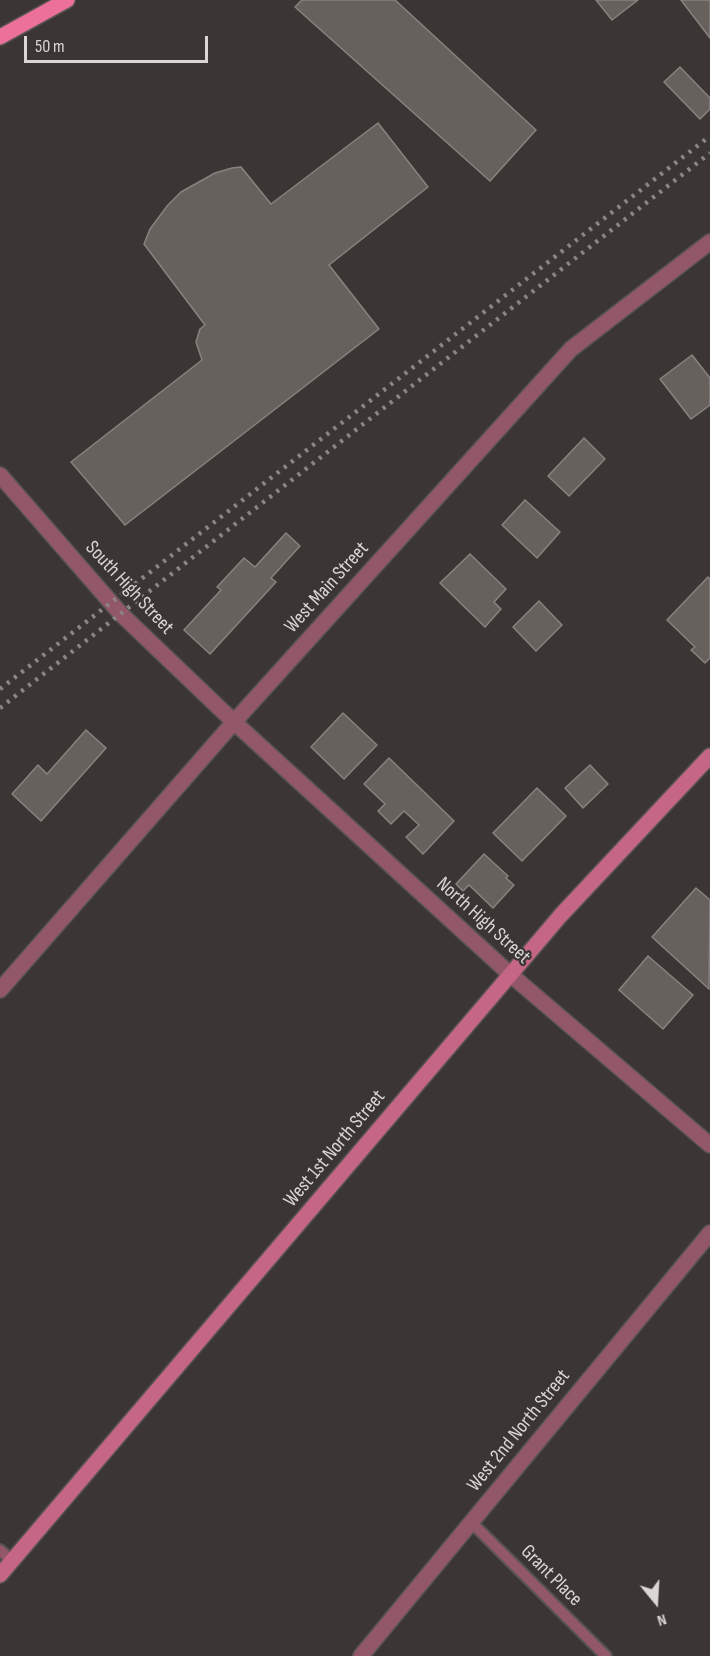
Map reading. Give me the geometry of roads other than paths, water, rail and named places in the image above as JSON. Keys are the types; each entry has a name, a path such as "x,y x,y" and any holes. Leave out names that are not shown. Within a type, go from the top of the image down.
{"main road":[{"path":"0,37 67,0"},
{"name":"West 1st North Street","path":"0,1575 561,915 710,756"}],"street":[{"name":"West Main Street","path":"0,990 234,722 571,349 710,242"},
{"name":"South High Street","path":"0,476 121,614 234,722"},
{"name":"North High Street","path":"234,722 511,975 710,1145"},
{"name":"West 2nd North Street","path":"361,1656 710,1233"}],"lane":[{"name":"Grant Place","path":"471,1522 606,1656"},
{"path":"0,1550 12,1561"}],"railway":[{"path":"0,689 710,136"},
{"path":"0,708 710,153"}]}
